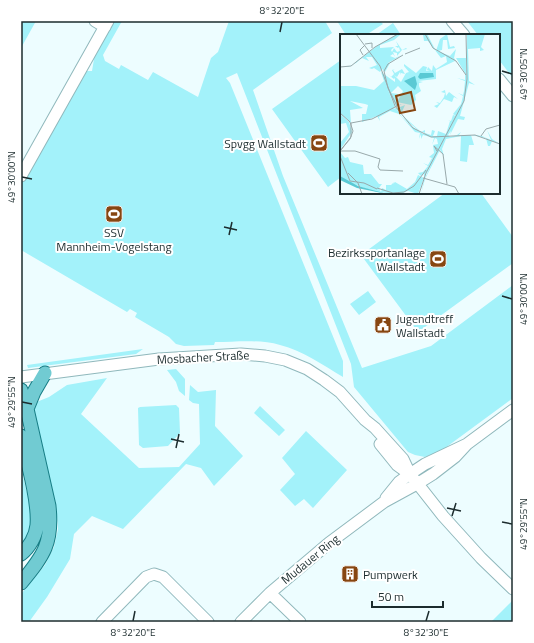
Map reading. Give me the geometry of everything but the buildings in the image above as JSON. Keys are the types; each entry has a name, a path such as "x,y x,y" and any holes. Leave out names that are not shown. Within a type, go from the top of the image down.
{"main road":[{"path":"27,409 34,392 45,373"},
{"path":"21,390 27,409 49,506 50,520 50,534 46,549 39,561 21,583"},
{"path":"21,436 35,497 37,518 37,526 32,540 21,554"}],"street":[{"path":"452,21 463,34"},
{"path":"21,176 102,23"},
{"path":"500,80 513,96"},
{"name":"Mosbacher Straße","path":"21,377 128,362 188,356 241,354 265,356 285,360 307,369 340,392 365,420 370,431 397,465 410,474 443,516 513,589"},
{"path":"467,444 513,410"},
{"name":"Mudauer Ring","path":"384,502 399,482 410,474 425,464 467,444"},
{"name":"Mudauer Ring","path":"241,622 270,592 329,543 384,502 417,484 455,457 467,444"},
{"path":"102,622 146,577 154,574 162,578 208,622"},
{"path":"270,592 300,622"}],"shaded area":[{"path":"21,21 36,21 21,48"},
{"path":"111,21 122,21 103,55 105,61 119,69 121,65 148,80 153,72 198,97 211,58 218,52 229,21 325,21 332,33 253,90 283,176 362,368 431,346 513,285 513,398 441,451 425,457 408,452 354,387 351,364 237,73 226,78 230,83 343,361 343,377 305,355 272,343 248,341 215,342 214,345 184,346 176,344 169,337 135,317 137,313 130,309 127,312 21,250 21,179 85,71 92,71 96,47"},
{"path":"337,21 380,21 383,24 368,34 345,34"},
{"path":"467,21 513,21 513,78 500,61 500,34 477,34"},
{"path":"393,23 400,34 377,34"},
{"name":"Spvgg Wallstadt","path":"340,61 340,178 328,187 272,109"},
{"name":"Bezirkssportanlage Wallstadt","path":"444,194 482,194 513,237 513,263 418,332 361,255"},
{"path":"368,291 376,302 359,315 350,304"},
{"path":"143,349 136,354 28,368 27,365"},
{"path":"176,369 185,379 185,396 179,391 176,382 167,370"},
{"path":"107,378 81,414 139,468 179,467 200,444 199,404 193,403 189,400 190,385 198,392 216,390 215,426 243,456 214,486 201,468 186,464 123,529 92,516 74,534 70,559 47,597 29,622 21,622 21,594 45,565 54,547 58,529 56,504 36,425 34,403 49,397 67,385"},
{"path":"176,405 179,408 180,433 168,446 143,448 139,445 138,408"},
{"path":"260,406 285,430 279,436 254,413"},
{"path":"306,431 347,470 313,508 304,499 295,506 280,490 295,474 282,458"},
{"path":"21,469 31,508 31,530 21,547"},
{"path":"513,600 513,622 491,622"}],"place":[{"name":"Spvgg Wallstadt","path":"319,143"},
{"name":"SSV Mannheim-Vogelstang","path":"114,214"},
{"name":"Bezirkssportanlage Wallstadt","path":"438,259"},
{"name":"Jugendtreff Wallstadt","path":"383,325"},
{"name":"Pumpwerk","path":"350,574"}]}
